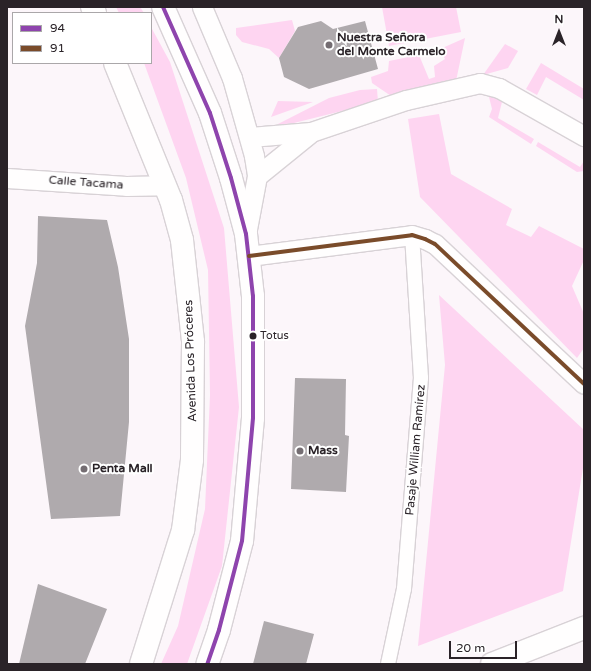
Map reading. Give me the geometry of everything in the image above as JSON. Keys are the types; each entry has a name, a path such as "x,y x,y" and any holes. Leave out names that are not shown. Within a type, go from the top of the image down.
{"main road":[{"path":"164,7 210,113 246,234 253,296 253,418 249,482 242,541 219,630 207,664"},
{"name":"Avenida Los Próceres","path":"115,64 165,185 182,240 189,286 193,342 193,432 183,530 141,664"},
{"path":"492,664 584,628"}],"street":[{"path":"202,7 232,78 250,137 257,176 246,234"},
{"path":"250,137 311,132 406,100 480,83 499,88 584,136"},
{"path":"257,176 311,132"},
{"name":"Calle Tacama","path":"7,178 126,186 165,185"},
{"path":"249,256 412,235 435,244 584,384"},
{"name":"Pasaje William Ramírez","path":"388,664 404,589 421,378 412,235"}],"shaded area":[{"path":"116,7 140,7 143,12 118,12"},
{"path":"382,7 456,7 461,32 389,46"},
{"path":"292,20 295,31 279,58 269,49 242,42 236,35 236,28"},
{"path":"152,29 170,62 224,228 239,407 222,566 187,664 161,664 178,626 205,509 210,395 208,270 186,178 144,64 152,64"},
{"path":"465,38 456,81 394,98 372,83 371,77 388,71 389,61 419,55 429,79 435,77 434,66 445,59 440,49"},
{"path":"505,44 518,51 508,68 483,75"},
{"path":"541,63 584,89 584,100 546,77 537,95 526,89"},
{"path":"377,89 378,102 294,123 276,125 329,98 360,90"},
{"path":"495,94 503,98 498,118 534,139 531,144 489,117 492,109 489,97"},
{"path":"278,101 313,102 271,117"},
{"path":"439,114 451,174 512,209 506,225 531,237 539,226 584,249 584,260 572,286 584,314 584,348 577,358 420,197 408,119"},
{"path":"538,142 580,167 584,161 584,171 577,172 536,146"},
{"path":"439,295 584,430 584,462 563,591 418,646 445,365"}],"building":[{"name":"Nuestra Señora del Monte Carmelo","path":"321,21 333,29 365,21 378,69 309,89 284,77 279,58 298,27"},
{"name":"Penta Mall","path":"38,216 107,220 118,267 129,339 129,422 120,516 51,519 25,326 37,263"},
{"path":"295,378 346,379 345,435 349,436 346,492 291,489"},
{"path":"38,584 107,609 85,664 19,664"},
{"path":"264,621 314,634 306,664 253,664"}],"transit line":[{"name":"94","path":"163,7 210,113 231,178 246,234 253,296 253,418 242,541 219,630 207,664"},
{"name":"91","path":"249,256 412,235 425,239 435,244 584,384"}],"place":[{"name":"Nuestra Señora del Monte Carmelo","path":"329,45"},
{"name":"Totus","path":"253,336"},
{"name":"Mass","path":"300,451"},
{"name":"Penta Mall","path":"84,469"}]}
